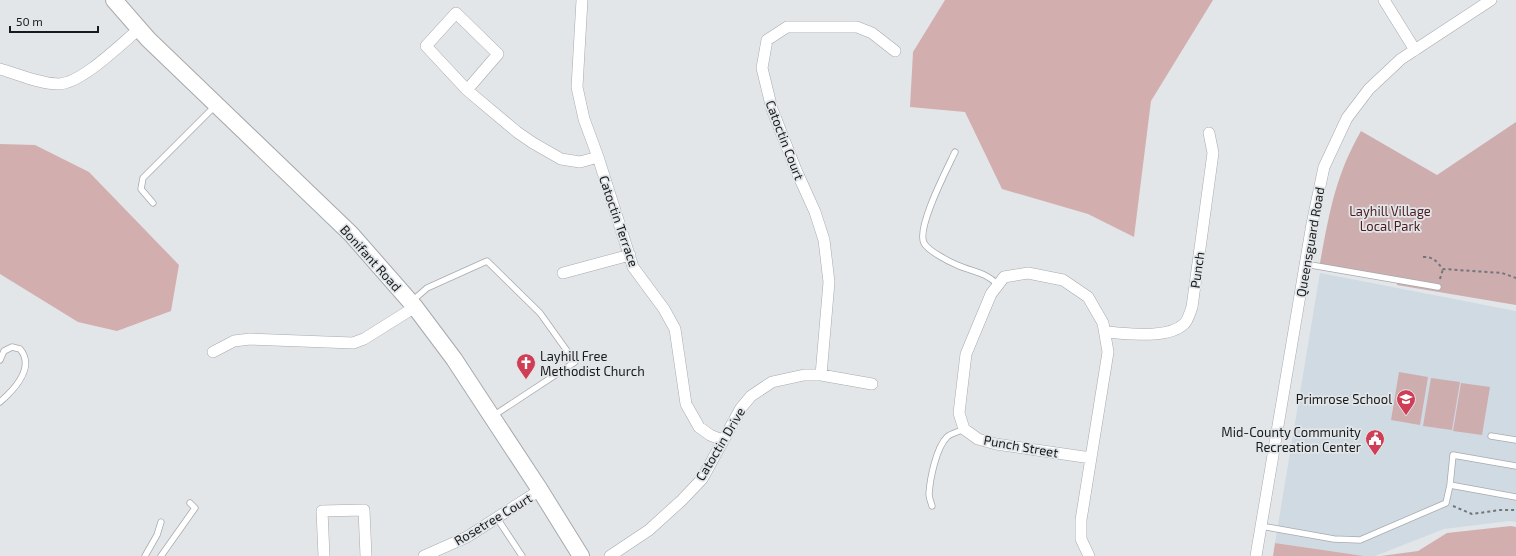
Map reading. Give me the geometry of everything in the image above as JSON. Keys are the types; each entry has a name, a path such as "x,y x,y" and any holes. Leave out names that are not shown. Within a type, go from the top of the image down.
{"main road":[{"name":"Bonifant Road","path":"114,0 139,29 351,234 413,305 454,359 540,490 581,556"}],"street":[{"name":"Catoctin Terrace","path":"582,0 576,87 584,120 598,157 633,267 664,309 675,329 686,404 699,427 710,435 722,440"},
{"path":"1384,0 1416,50"},
{"name":"Queensguard Road","path":"1256,556 1305,264 1324,167 1347,118 1369,89 1401,58 1416,50 1491,0"},
{"path":"468,90 498,54 456,13 426,46 468,90 517,132 561,159 580,162 598,157"},
{"name":"Catoctin Court","path":"821,375 829,282 824,240 815,212 796,170 772,109 762,68 767,40 787,27 857,27 872,33 894,51"},
{"path":"0,68 46,82 60,84 71,82 86,73 139,29"},
{"name":"Punch","path":"1104,332 1155,335 1174,330 1184,324 1192,307 1213,154 1209,133"},
{"path":"563,273 630,255"},
{"path":"964,429 959,413 966,354 991,294 1004,278 1028,274 1063,280 1088,298 1103,323 1108,352 1081,520 1081,539 1089,556"},
{"path":"213,352 234,341 250,339 353,343 364,339 413,305"},
{"name":"Catoctin Drive","path":"610,556 649,530 682,500 702,479 722,440 741,408 751,396 772,382 804,375 821,375 872,384"},
{"name":"Punch Street","path":"964,429 978,439 996,444 1091,458"},
{"name":"Rosetree Court","path":"424,556 467,537 540,490"},
{"path":"324,556 322,511 364,510 366,556"}],"lane":[{"path":"153,203 141,189 143,178 216,105"},
{"path":"955,152 925,220 922,234 924,244 937,254 957,265 991,277 998,285"},
{"path":"413,305 427,288 487,260 540,313 575,362 492,417"},
{"path":"1305,264 1438,287"},
{"path":"0,360 4,351 12,348 20,349 25,355 26,363 21,378 0,402"},
{"path":"932,506 929,496 934,463 946,438 964,429"},
{"path":"1491,436 1516,440"},
{"path":"1261,526 1334,539 1360,540 1446,503 1450,485 1453,455 1516,466"},
{"path":"1450,485 1516,497"},
{"path":"161,556 195,508 190,503"},
{"path":"497,518 522,556"},
{"path":"145,556 157,535 161,522"}],"path":[{"path":"1423,257 1430,257 1436,260 1443,269 1502,273 1516,278"},
{"path":"1446,503 1472,514 1500,510 1516,510"}],"shaded area":[{"path":"945,0 1213,0 1151,101 1134,237 1088,214 1002,189 965,112 910,107 913,52"},
{"path":"0,144 35,145 89,172 179,265 171,311 117,331 78,322 0,274"},
{"name":"Primrose School","path":"1320,273 1516,311 1516,522 1509,521 1444,529 1375,556 1364,556 1275,543"},
{"path":"1511,526 1516,527 1516,556 1381,556 1418,551 1447,533"},
{"path":"1275,543 1364,556 1273,556"}],"green space":[{"name":"Layhill Village Local Park","path":"1516,122 1516,305 1397,285 1397,282 1319,268 1338,181 1344,165 1361,131 1437,175"},
{"path":"1399,372 1428,377 1420,425 1391,420"},
{"path":"1431,378 1460,382 1452,430 1423,426"},
{"path":"1461,383 1490,387 1482,435 1453,431"}],"place":[{"name":"Layhill Free Methodist Church","path":"526,380"},
{"name":"Primrose School","path":"1406,416"},
{"name":"Mid-County Community Recreation Center","path":"1375,456"}]}
